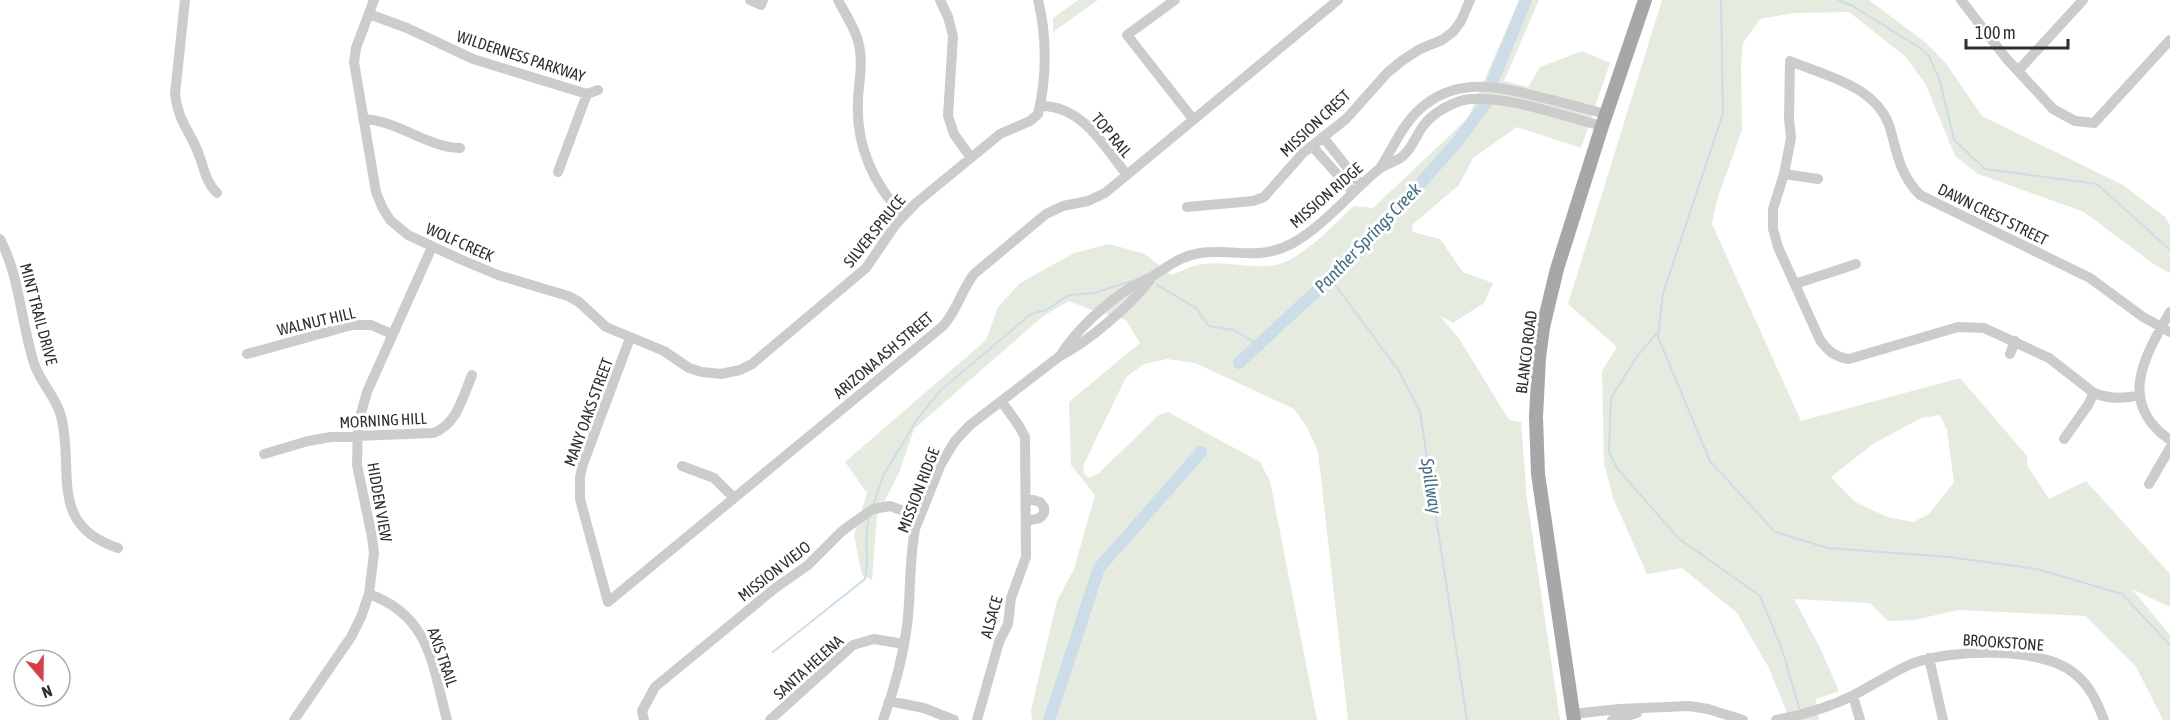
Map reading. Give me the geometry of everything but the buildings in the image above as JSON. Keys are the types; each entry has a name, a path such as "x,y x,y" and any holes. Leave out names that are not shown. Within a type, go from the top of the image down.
{"main road":[{"name":"BLANCO ROAD","path":"1574,717 1538,474 1536,390 1543,327 1550,296 1604,120 1645,0"}],"street":[{"path":"185,0 176,103 184,127 199,154 206,178 217,193"},
{"name":"WOLF CREEK","path":"374,0 355,55 354,69 373,183 382,207 390,220 402,230 432,247 498,274 568,296 579,302 606,327 664,351 689,368 702,372 728,374"},
{"path":"750,0 762,2"},
{"path":"838,0 858,38 860,51 858,117 863,148 875,178 903,215"},
{"path":"940,0 953,36 948,116 954,134 970,158"},
{"path":"1038,0 1044,33 1040,106"},
{"path":"1174,0 1127,35 1193,119"},
{"name":"ARIZONA ASH STREET","path":"608,602 943,326 951,317 966,284 974,274 1046,214 1063,206 1094,199 1105,193 1338,0"},
{"name":"MISSION CREST","path":"1187,207 1253,201 1264,197 1287,170 1346,118 1396,66 1420,49 1442,40 1453,32 1461,21 1470,0"},
{"path":"1961,0 2018,71 2058,112 2075,121 2094,123 2170,40"},
{"path":"2018,71 2083,0"},
{"name":"WILDERNESS PARKWAY","path":"369,14 406,28 473,59 587,94 598,90"},
{"name":"DAWN CREST STREET","path":"2015,341 1984,328 1965,326 1849,359 1838,358 1827,350 1820,340 1778,247 1773,229 1773,209 1784,174 1791,138 1790,61 1848,84 1869,96 1878,105 1888,122 1904,174 1920,195 2090,278 2142,317 2166,330"},
{"name":"MISSION RIDGE","path":"883,720 907,627 913,543 920,517 941,464 955,441 970,425 1060,356 1076,348 1085,332 1117,306 1139,294 1153,276 1182,257 1217,251 1257,254 1285,247 1310,231 1397,150 1405,138 1406,128 1424,105 1442,94 1460,88 1497,87 1538,97 1604,120"},
{"path":"558,172 587,94"},
{"path":"1535,109 1538,97"},
{"name":"MISSION RIDGE","path":"1384,162 1401,158 1430,118 1445,107 1461,101 1479,98 1503,101 1535,109 1604,120"},
{"name":"SILVER SPRUCE","path":"728,374 752,364 852,282 875,258 903,215 1000,134 1035,117 1040,106"},
{"name":"TOP RAIL","path":"1040,106 1061,108 1074,114 1088,126 1127,175"},
{"path":"363,119 386,122 446,147 460,148"},
{"path":"1406,128 1417,135"},
{"path":"1323,137 1357,189"},
{"path":"1312,146 1357,189"},
{"path":"1784,174 1818,179"},
{"name":"MINT TRAIL DRIVE","path":"0,239 9,263 34,365 54,398 61,417 69,504 84,529 95,538 118,548"},
{"name":"HIDDEN VIEW","path":"294,720 351,637 362,617 369,594 373,548 360,482 358,424 367,392 432,247"},
{"path":"1795,284 1856,264"},
{"path":"2170,312 2166,330 2143,367 2139,380 2140,394 2149,418 2156,429 2170,440"},
{"name":"WALNUT HILL","path":"247,354 352,325 371,325 392,334"},
{"name":"MANY OAKS STREET","path":"608,602 580,499 579,484 583,464 630,338"},
{"path":"2010,354 2015,341 2049,358 2094,393 2121,398 2140,394"},
{"name":"MORNING HILL","path":"264,454 319,439 433,433 444,429 452,420 472,375"},
{"path":"2064,439 2094,393"},
{"name":"ALSACE","path":"977,720 999,642 1008,624 1011,598 1026,557 1024,437 1002,402"},
{"path":"2149,484 2170,448"},
{"path":"682,466 714,478 734,498"},
{"path":"1026,498 1040,502 1044,507 1044,513 1040,518 1027,521"},
{"name":"MISSION VIEJO","path":"644,720 642,711 655,687 774,589 808,565 841,532 873,509 891,506 920,517"},
{"name":"AXIS TRAIL","path":"369,594 397,606 419,630 427,648 447,720"},
{"name":"SANTA HELENA","path":"770,720 854,645 874,639 903,644"},
{"name":"BROOKSTONE","path":"1776,720 1835,704 1911,664 1929,658 1977,653 2039,657 2055,662 2076,674 2087,686 2096,699 2104,720"},
{"path":"1929,658 1943,720"},
{"path":"1852,696 1860,720"},
{"path":"889,701 924,708 954,720"},
{"path":"1612,720 1646,710 1677,706 1699,708 1743,720"},
{"path":"1574,717 1619,709 1646,710"}],"shaded area":[{"path":"1078,0 1098,0 1053,32 1053,18"},
{"path":"1519,0 1539,0 1504,81 1528,87 1540,67 1582,51 1610,63 1581,148 1517,127 1473,158 1459,185 1412,225 1413,232 1440,239 1463,272 1493,283 1484,303 1453,323 1440,316 1458,337 1509,420 1521,422 1527,499 1560,720 1348,720 1318,452 1307,427 1294,409 1195,363 1167,359 1144,364 1126,377 1083,466 1084,473 1089,478 1099,473 1159,415 1168,412 1260,462 1270,481 1317,720 1032,720 1031,710 1057,601 1074,569 1095,495 1071,465 1069,402 1140,343 1126,320 1069,301 1042,317 914,429 899,473 877,516 872,580 862,575 854,535 867,493 845,462 986,340 998,307 1020,283 1074,253 1109,244 1145,254 1171,275 1207,263 1266,266 1276,265 1297,256 1318,240 1354,206 1373,208 1468,118"},
{"path":"1662,0 1869,0 1925,42 1945,62 1982,116 2123,185 2165,217 2170,225 2170,273 2155,265 2084,212 1978,174 1955,156 1926,85 1906,57 1849,12 1794,13 1760,19 1743,43 1742,130 1717,200 1712,224 1801,421 1960,378 2027,456 2028,467 2049,499 2086,481 2170,574 2170,607 2132,589 2170,635 2170,720 2163,720 2136,667 2086,616 1958,610 1914,620 1888,621 1870,603 1794,599 1821,650 1839,691 1816,699 1819,720 1790,720 1769,668 1737,613 1682,568 1647,574 1613,498 1604,463 1602,371 1617,347 1568,304","holes":["1940,415 1947,430 1954,482 1929,514 1913,522 1887,517 1855,502 1831,477 1873,444 1921,418"]}],"waterway":[{"name":"Panther Springs Creek","path":"1493,80 1526,0"},
{"path":"1721,0 1723,113 1663,293 1658,337 1710,461 1775,532 1828,548 1949,557 2037,569 2122,594 2170,645"},
{"path":"1838,0 1851,5 1929,56 1940,81 1954,140 1985,169 2097,184 2170,250"},
{"name":"Panther Springs Creek","path":"1239,363 1368,243 1457,142 1486,103"},
{"name":"Spillway","path":"1330,278 1399,371 1420,412 1467,720"},
{"path":"874,503 883,476 918,418 941,390 1031,314 1046,310 1069,295 1094,293 1131,281"},
{"path":"1157,285 1196,308 1209,326 1234,330 1258,345"},
{"path":"1658,332 1638,355 1611,398 1609,452 1617,468 1678,538 1760,596 1782,649 1799,708"},
{"name":"Panther Springs Creek","path":"1049,720 1099,568 1201,452"},
{"path":"773,652 865,579 869,517"}]}
